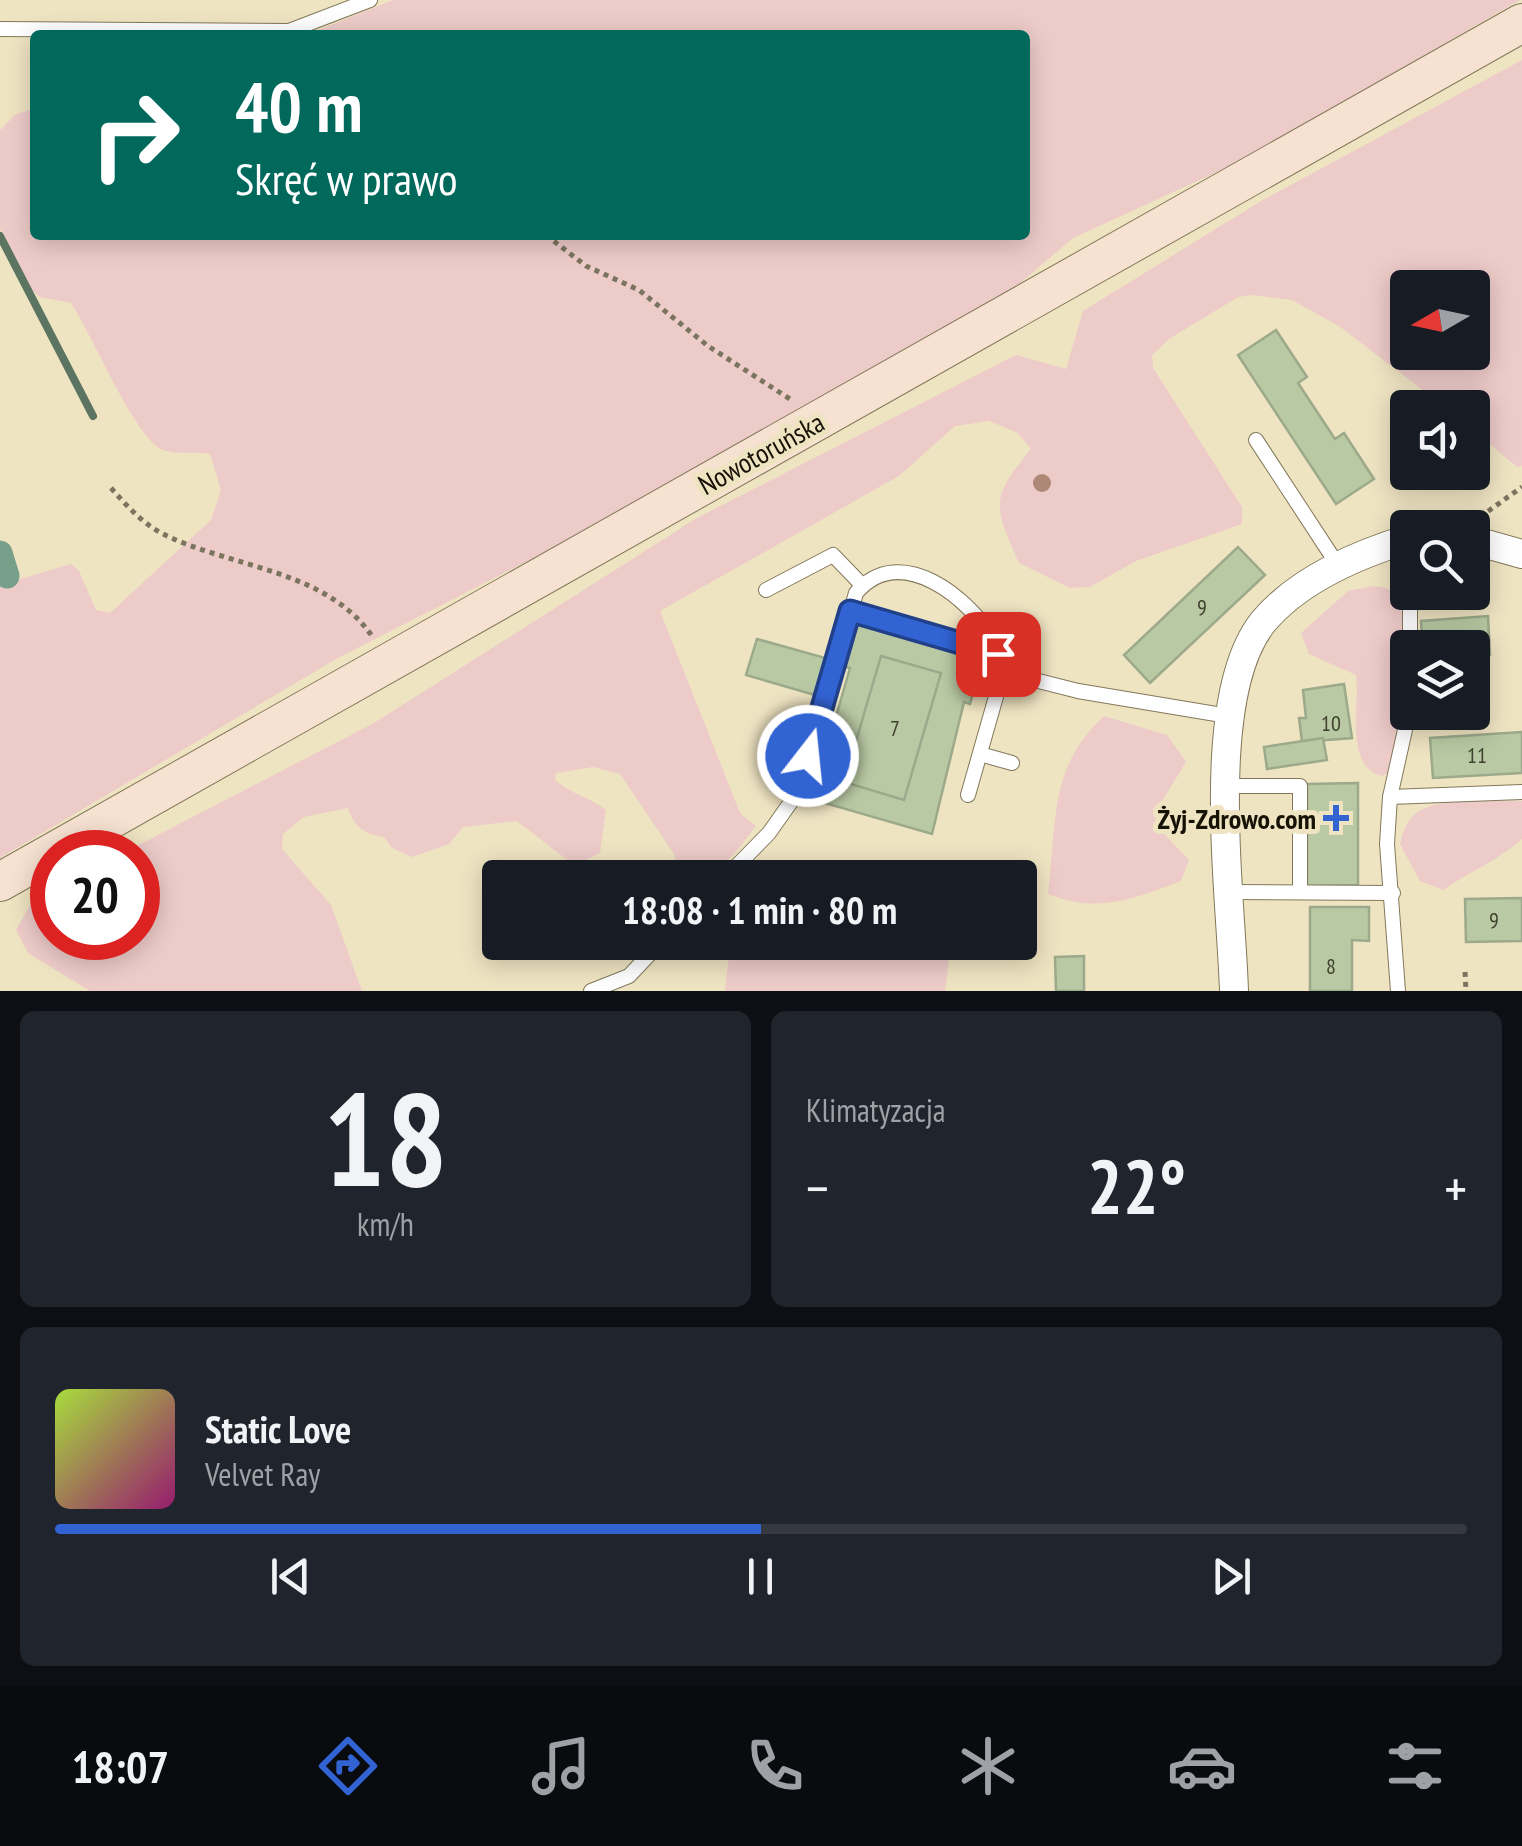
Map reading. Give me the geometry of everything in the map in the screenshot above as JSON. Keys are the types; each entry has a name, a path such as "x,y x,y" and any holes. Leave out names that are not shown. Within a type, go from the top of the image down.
{"main road":[{"name":"Nowotoruńska","path":"0,882 1522,23"}],"street":[{"path":"1490,545 1522,554"},
{"path":"1234,991 1226,786 1228,716 1236,676 1260,626 1295,591 1390,547"}],"lane":[{"path":"294,30 370,0"},
{"path":"0,29 96,30"},
{"path":"1256,440 1339,568"},
{"path":"766,590 833,555 862,585"},
{"path":"743,860 769,833 798,792 850,611 862,585 889,573 906,572 940,584 996,643 1003,672 968,795"},
{"path":"850,611 998,654"},
{"path":"1003,672 1078,691 1228,716"},
{"path":"1398,991 1388,844 1390,797 1404,730"},
{"path":"980,754 1012,763"},
{"path":"1226,786 1300,786 1300,892"},
{"path":"1390,797 1522,792"},
{"path":"1231,892 1393,893"},
{"path":"591,991 624,979 644,960"}],"path":[{"path":"552,240 586,266 640,290 708,346 820,420"},
{"path":"1490,510 1522,487"},
{"path":"111,488 145,523 165,535 248,561 345,608 363,623 389,662"},
{"path":"1465,972 1466,991"}],"shaded area":[{"path":"393,0 1520,0 1241,161 1073,238 990,309 637,505 336,659 47,830 30,830 30,840 0,858 0,585 71,564 79,571 96,610 110,613 211,520 221,490 210,454 163,450 152,442 127,406 71,303 40,297 31,290 0,228 0,130 16,114 30,110 30,240 1030,240 1030,30 318,30"},
{"path":"1522,60 1522,466 1517,467 1490,444 1490,390 1423,390 1397,370 1490,370 1490,270 1390,270 1390,365 1339,326 1292,300 1238,297 1169,339 1152,355 1153,368 1242,507 1242,524 1136,561 1090,587 1070,588 1019,563 1004,527 1002,491 1031,449 1018,433 989,421 955,426 899,476 660,611 740,813 756,826 727,860 675,860 620,774 593,767 556,773 555,780 606,810 600,853 587,860 567,860 517,821 463,827 449,844 412,857 392,848 384,837 361,828 348,808 304,817 283,834 282,849 331,905 362,991 90,991 39,960 160,960 160,834 374,723 697,518 1016,355 1066,369 1083,311 1261,201"},
{"path":"1373,586 1386,588 1390,590 1390,610 1401,610 1402,614 1402,630 1390,630 1390,730 1397,730 1390,772 1382,776 1370,770 1358,748 1356,675 1309,654 1301,633 1348,591"},
{"path":"1104,716 1167,735 1186,762 1156,811 1166,836 1189,860 1181,881 1115,902 1082,903 1048,894 1055,820 1064,776 1073,756"},
{"path":"1459,799 1522,801 1522,839 1443,890 1420,881 1400,844 1414,815"},
{"path":"30,905 30,954 16,930"},
{"path":"728,960 949,960 945,991 725,991"}],"building":[{"path":"1276,330 1307,377 1298,383 1335,439 1344,433 1374,479 1336,504 1238,355"},
{"path":"1238,547 1265,575 1150,683 1124,655"},
{"path":"1488,616 1489,630 1422,630 1421,621"},
{"path":"855,621 983,658 970,704 964,702 932,834 804,797 817,753 825,755 850,668 842,666"},
{"path":"757,639 829,659 818,696 746,675"},
{"path":"881,656 941,673 904,800 844,782"},
{"path":"1344,684 1352,738 1302,742 1299,718 1306,718 1303,690"},
{"path":"1522,732 1522,773 1433,778 1430,738"},
{"path":"1323,738 1327,760 1267,769 1264,747"},
{"path":"1358,783 1358,885 1307,886 1307,784"},
{"path":"1522,898 1522,941 1466,942 1465,899"},
{"path":"1310,907 1369,907 1369,941 1352,940 1352,991 1310,991"},
{"path":"1084,956 1084,991 1056,991 1055,957"}],"waterway":[{"path":"0,236 93,416"},
{"path":"0,553 7,576"}],"place":[{"name":"Żyj-Zdrowo.com","path":"1336,818"}],"route":[{"path":"808,756 850,611 998,654"}]}
